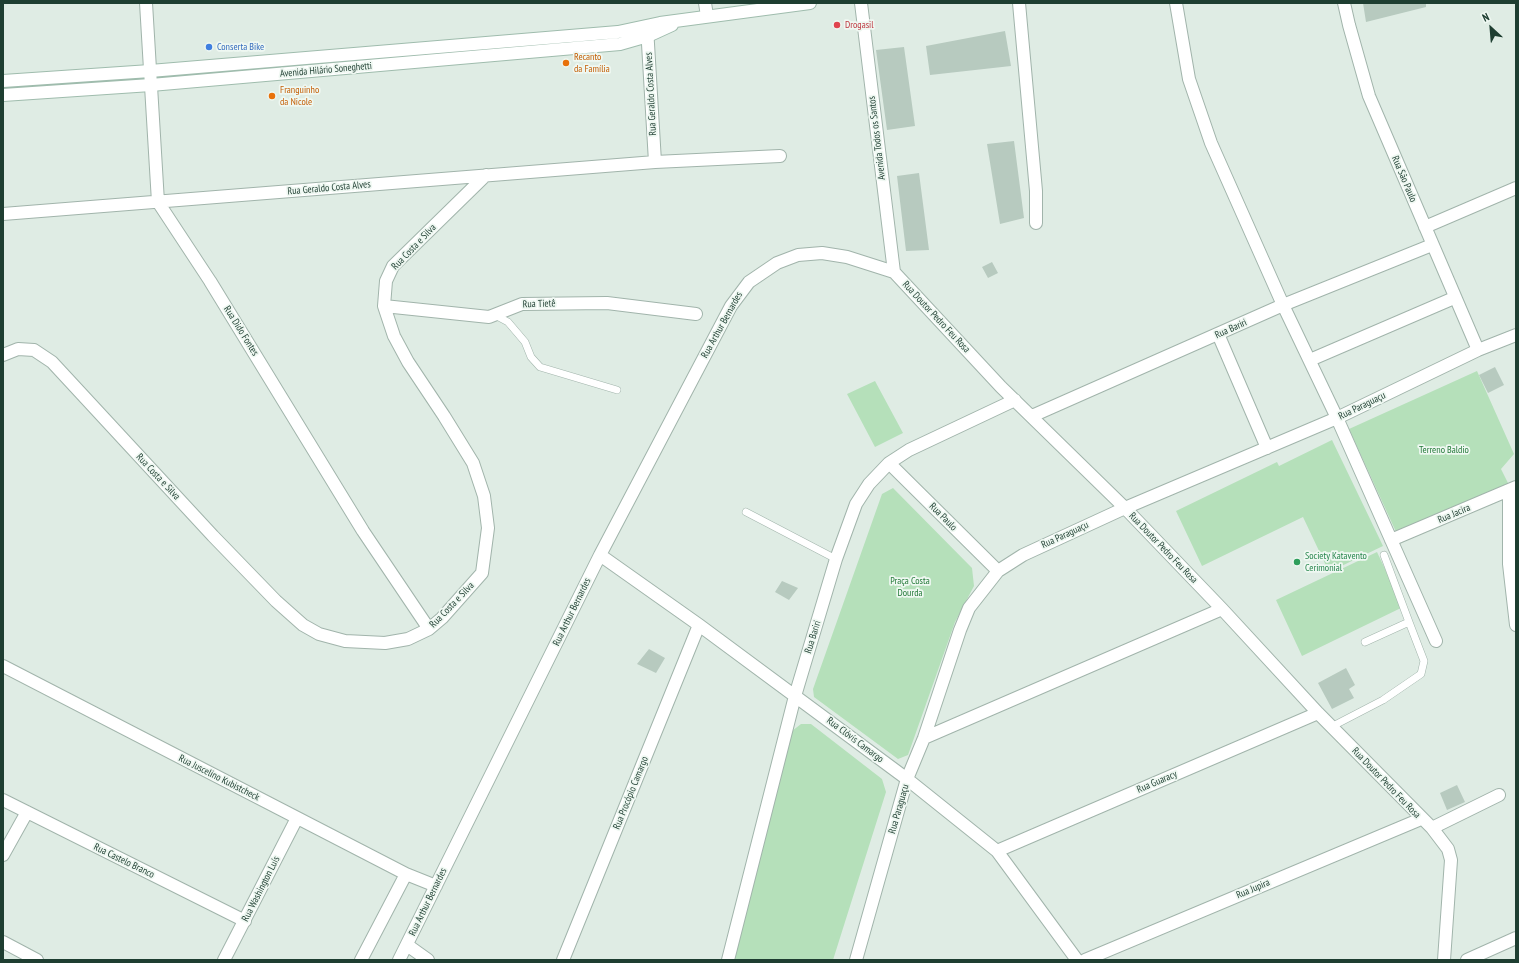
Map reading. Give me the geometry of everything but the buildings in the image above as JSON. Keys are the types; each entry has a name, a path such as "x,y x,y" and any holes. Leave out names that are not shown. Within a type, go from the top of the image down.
{"street":[{"name":"Rua Dido Fontes","path":"146,3 158,202 210,281 363,531 429,629"},
{"path":"706,3 707,16"},
{"path":"648,31 680,20 810,3"},
{"name":"Avenida Todos os Santos","path":"861,3 894,272"},
{"path":"1019,3 1036,191 1036,223"},
{"path":"1176,3 1189,79 1211,143 1282,305 1337,418 1436,641"},
{"name":"Rua São Paulo","path":"1344,3 1348,25 1369,96 1454,298 1478,350"},
{"name":"Avenida Hilário Soneghetti","path":"3,81 150,71 618,32 648,31"},
{"name":"Avenida Hilário Soneghetti","path":"3,95 272,74 620,44 648,31"},
{"name":"Rua Geraldo Costa Alves","path":"648,31 655,162"},
{"path":"272,61 272,74"},
{"name":"Rua Geraldo Costa Alves","path":"3,214 655,162 780,156"},
{"name":"Rua Costa e Silva","path":"3,355 18,349 34,350 52,362 260,585 303,625 319,634 345,641 385,643 408,639 429,629 469,590 482,573 488,528 484,496 473,463 408,362 394,336 384,306 386,281 394,266 486,175"},
{"path":"1425,227 1516,188"},
{"name":"Rua Bariri","path":"1032,416 1282,305 1432,245"},
{"name":"Rua Doutor Pedro Feu Rosa","path":"760,273 777,263 798,255 822,253 847,257 894,272 1015,400 1125,508 1222,609 1331,727 1432,828 1448,848 1451,860 1444,960"},
{"name":"Rua Arthur Bernardes","path":"399,960 600,555 731,306 749,282 760,273"},
{"path":"1310,360 1454,298"},
{"name":"Rua Tietê","path":"384,306 489,317 522,304 607,303 696,314"},
{"path":"1218,334 1267,448"},
{"name":"Rua Paraguaçu","path":"856,960 907,779 924,738 969,608 998,571 1023,555 1125,508 1337,418 1478,350 1516,335"},
{"name":"Rua Bariri","path":"728,960 795,696 836,559 856,504 869,484 889,463 909,450 1015,400"},
{"name":"Rua Paulo","path":"889,463 998,571"},
{"path":"1513,489 1509,564 1516,625"},
{"name":"Rua Jacira","path":"1391,540 1513,489"},
{"name":"Rua Clóvis Camargo","path":"600,555 699,625 907,779 997,851 1077,960"},
{"path":"924,738 1222,609"},
{"name":"Rua Procópio Camargo","path":"563,960 699,625"},
{"name":"Rua Juscelino Kubistcheck","path":"3,666 406,874 436,886"},
{"name":"Rua Guaracy","path":"997,851 1318,713"},
{"path":"1432,828 1499,795"},
{"name":"Rua Castelo Branco","path":"3,800 245,921"},
{"path":"3,855 27,812"},
{"name":"Rua Washington Luís","path":"224,960 297,818"},
{"name":"Rua Jupira","path":"1085,960 1421,818"},
{"path":"360,960 406,874"},
{"path":"1467,960 1516,938"},
{"path":"3,942 38,960"},
{"path":"407,945 428,960"}],"lane":[{"path":"496,315 508,322 525,342 531,357 540,367 617,390"},
{"path":"746,512 836,559"},
{"path":"1331,727 1383,700 1422,674 1424,661 1384,555"},
{"path":"1365,642 1409,622"}],"green space":[{"name":"Terreno Baldio","path":"1477,371 1514,454 1501,469 1509,485 1397,534 1349,429"},
{"path":"875,381 903,433 875,447 847,394"},
{"path":"1332,440 1383,546 1329,572 1303,517 1202,566 1176,511 1277,462 1279,466"},
{"name":"Praça Costa Dourda","path":"893,488 972,568 974,586 955,622 908,755 898,759 814,697 813,689 882,494"},
{"path":"1377,552 1403,607 1302,656 1276,600"},
{"path":"801,724 811,724 882,779 886,792 833,960 723,960 792,731"}],"place":[{"name":"Drogasil","path":"837,25"},
{"name":"Conserta Bike","path":"209,47"},
{"name":"Recanto da Família","path":"566,63"},
{"name":"Franguinho da Nicole","path":"272,96"},
{"name":"Society Katavento Cerimonial","path":"1297,562"}]}
